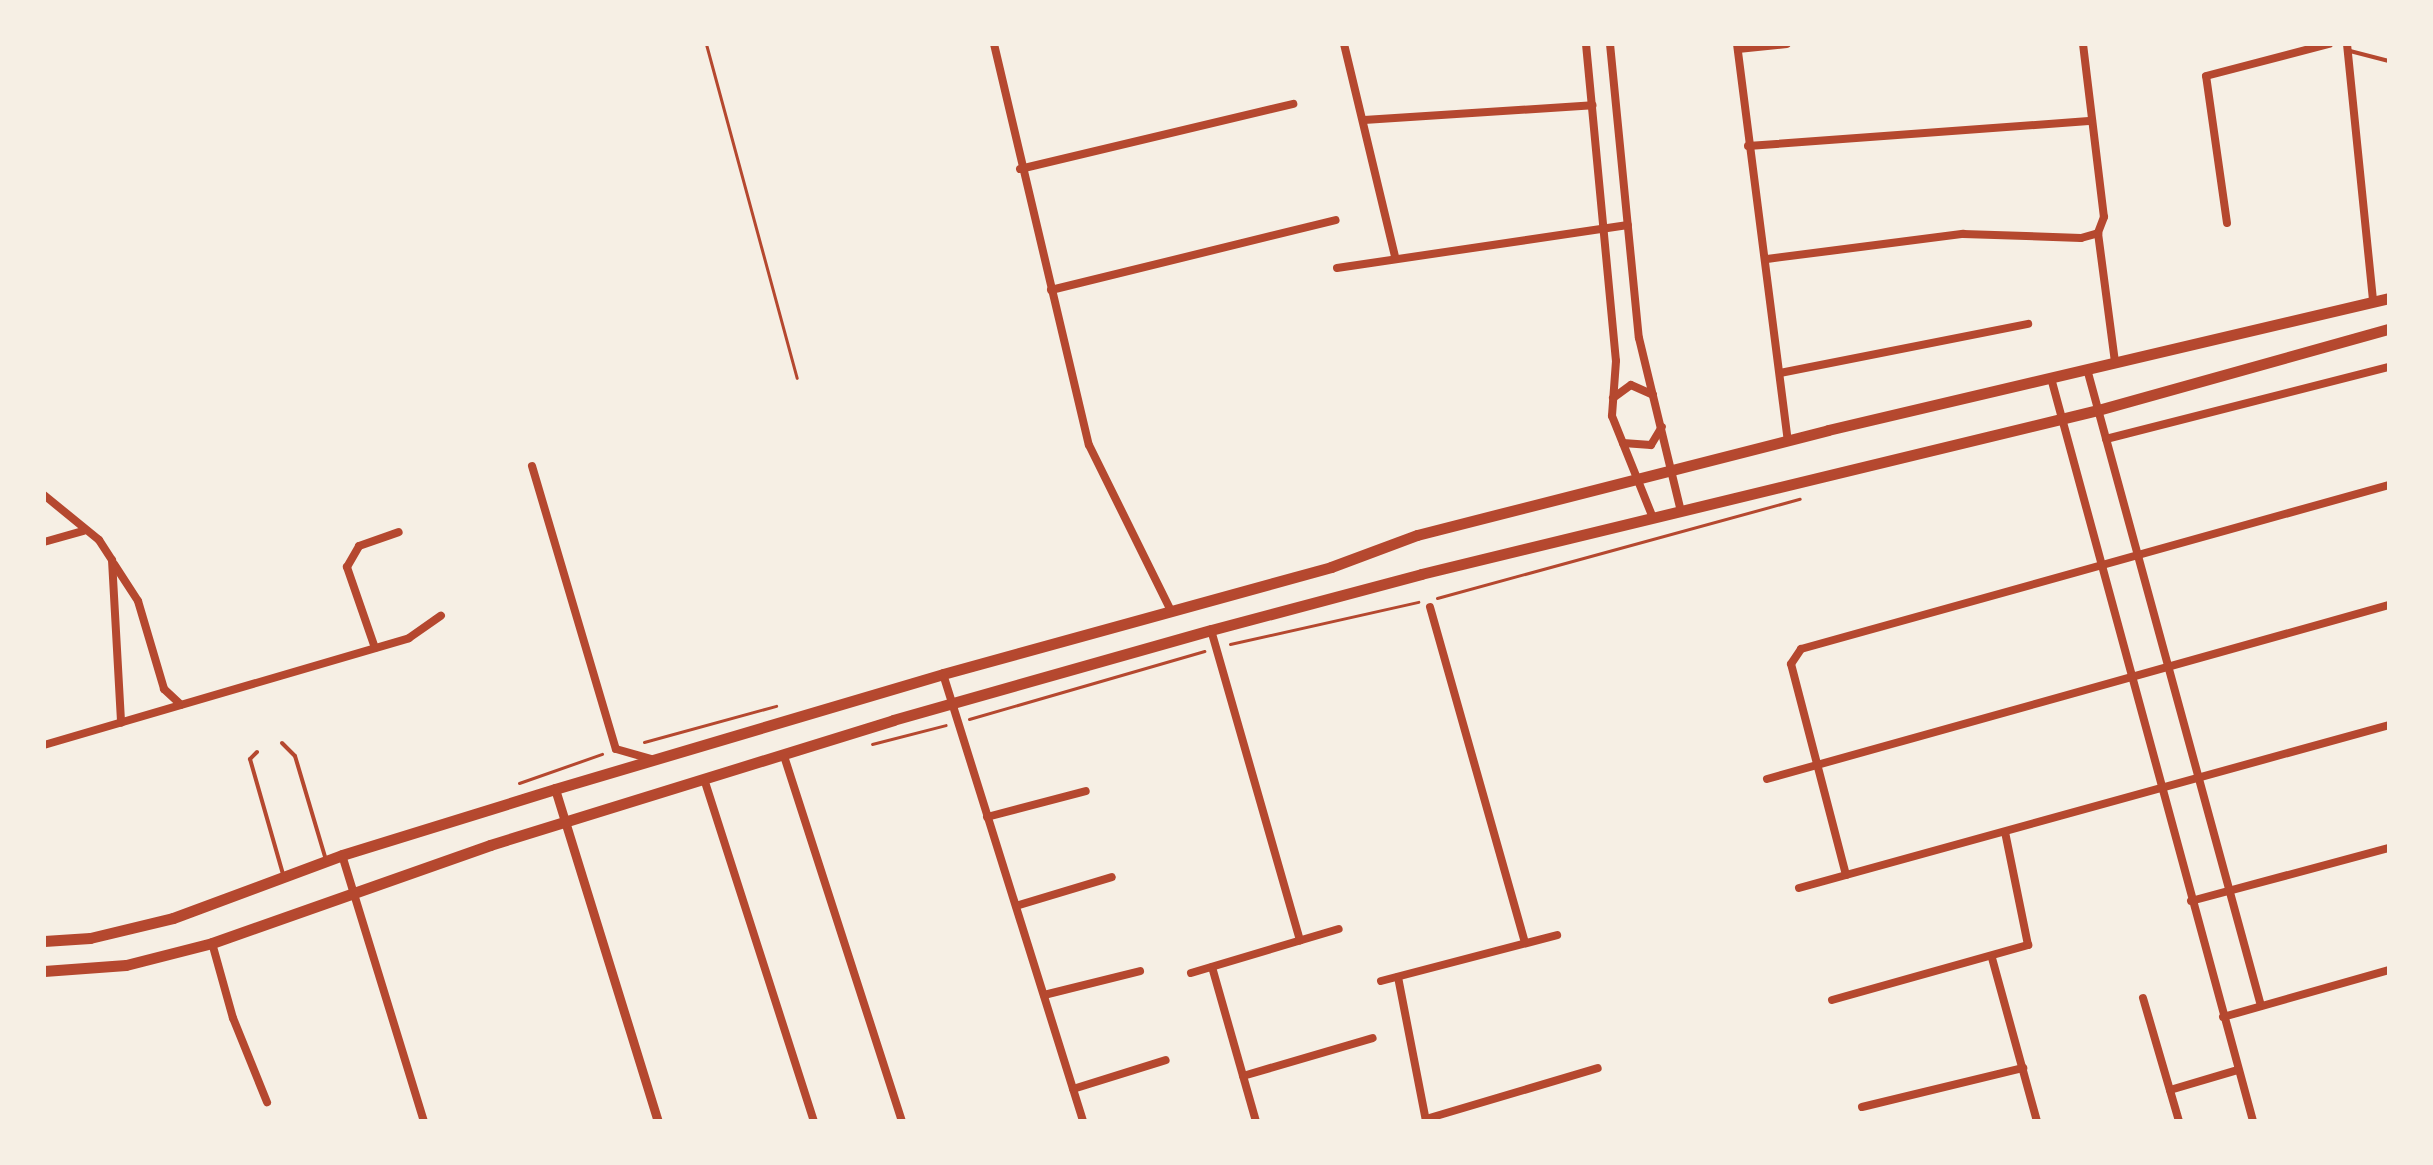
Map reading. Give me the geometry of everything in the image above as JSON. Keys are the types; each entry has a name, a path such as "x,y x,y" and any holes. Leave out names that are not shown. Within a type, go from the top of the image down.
{"main road":[{"path":"44,941 90,938 173,918 342,855 555,789 1170,609 1331,567 1417,535 1788,441 2389,298"},
{"path":"44,971 126,965 212,943 353,890 565,822 705,782 952,704 1211,630 2098,410 2389,329"}],"street":[{"path":"994,44 1020,169 1089,445 1170,609"},
{"path":"1344,44 1395,257"},
{"path":"1586,44 1606,228 1616,361 1612,416 1653,518"},
{"path":"1610,44 1639,338 1681,512"},
{"path":"1787,44 1737,47 1748,146 1767,259 1788,441"},
{"path":"2083,44 2104,217 2098,233 2115,363"},
{"path":"2227,223 2206,76 2329,44"},
{"path":"2348,47 2373,302"},
{"path":"1020,169 1293,104"},
{"path":"1364,120 1593,105"},
{"path":"1748,146 2092,121"},
{"path":"1051,290 1336,220"},
{"path":"1337,268 1395,257 1628,225"},
{"path":"1767,259 1963,234 2081,238 2098,233"},
{"path":"1780,373 2028,324"},
{"path":"2106,439 2389,367"},
{"path":"2087,369 2261,1006"},
{"path":"2051,378 2253,1121"},
{"path":"1613,398 1631,385 1648,389 1656,399"},
{"path":"1623,443 1651,445 1662,427"},
{"path":"532,466 616,749 657,761"},
{"path":"1846,875 1791,664 1793,654 2389,485"},
{"path":"44,495 83,531 99,540 138,601 164,689 181,705"},
{"path":"44,542 83,531"},
{"path":"375,648 347,567 359,546 399,532"},
{"path":"112,560 121,723"},
{"path":"1767,779 2389,605"},
{"path":"1430,607 1525,943"},
{"path":"44,745 409,638 441,616"},
{"path":"1211,630 1300,941"},
{"path":"943,674 1083,1121"},
{"path":"1799,888 2389,725"},
{"path":"784,756 900,1120"},
{"path":"705,782 814,1121"},
{"path":"555,789 658,1121"},
{"path":"987,817 1086,791"},
{"path":"1832,1000 2020,951 2030,936 2005,832"},
{"path":"2191,901 2389,848"},
{"path":"342,855 424,1121"},
{"path":"1016,906 1112,877"},
{"path":"1191,973 1339,929"},
{"path":"1381,981 1557,935"},
{"path":"212,943 233,1018 267,1102"},
{"path":"1992,958 2037,1121"},
{"path":"1212,967 1256,1121"},
{"path":"2223,1017 2389,970"},
{"path":"1044,995 1140,971"},
{"path":"1398,977 1426,1120 1598,1068"},
{"path":"2143,998 2179,1121"},
{"path":"1243,1076 1373,1038"},
{"path":"1073,1089 1166,1060"},
{"path":"1862,1107 2023,1068"},
{"path":"2170,1090 2238,1070"}],"lane":[{"path":"2348,47 2389,61"},
{"path":"282,743 295,756 327,862"},
{"path":"257,752 250,759 285,877"}],"path":[{"path":"706,44 797,378"}]}
